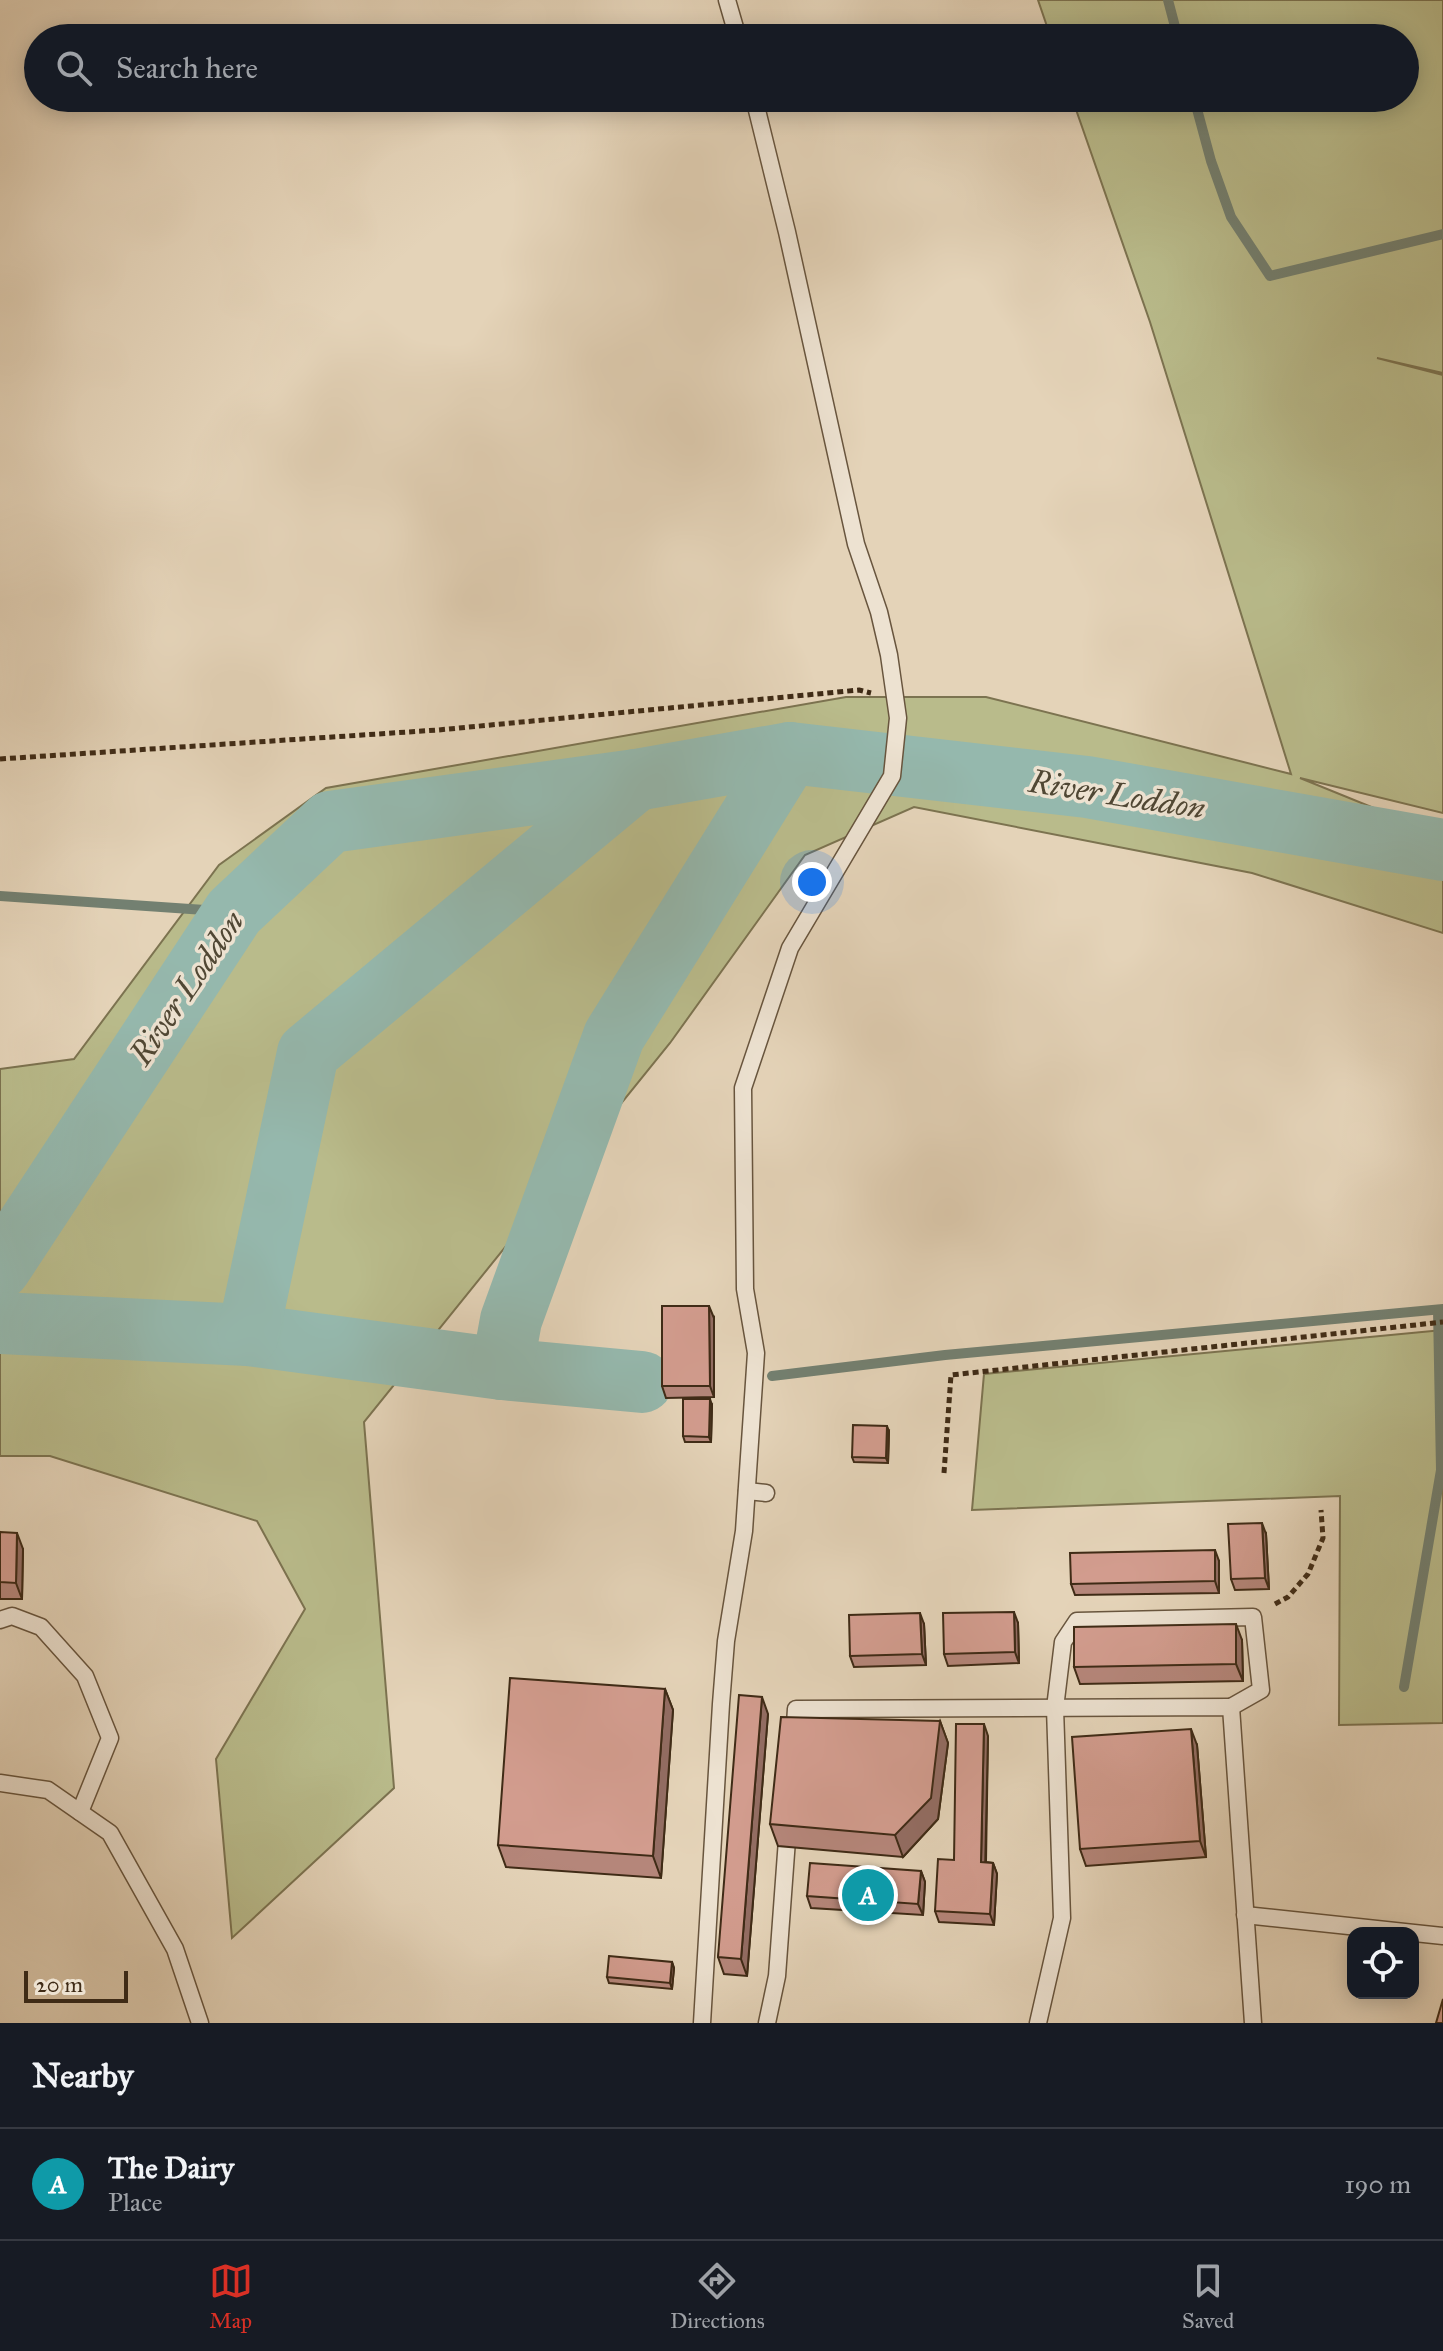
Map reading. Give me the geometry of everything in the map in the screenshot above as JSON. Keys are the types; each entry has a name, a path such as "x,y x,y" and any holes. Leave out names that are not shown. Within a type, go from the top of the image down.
{"lane":[{"path":"727,0 734,24"},
{"path":"705,2022 721,1704 726,1641 744,1531 756,1353 745,1289 743,1088 790,948 892,776 898,718 883,626 856,544 757,112"},
{"path":"747,1491 766,1493"},
{"path":"0,1620 12,1616 41,1627 85,1676 110,1738 80,1812"},
{"path":"792,1756 796,1709 1055,1708 1231,1707 1261,1690 1253,1617 1077,1621 1063,1642 1055,1708 1062,1918 1038,2023"},
{"path":"1231,1707 1253,2023"},
{"path":"0,1783 48,1790 110,1833 175,1949 200,2023"},
{"path":"767,2023 777,1976 789,1803"},
{"path":"1245,1915 1443,1936"}],"path":[{"path":"0,759 438,730 859,690 895,698"},
{"path":"944,1473 951,1375 1443,1322"},
{"path":"1253,1617 1288,1597 1308,1574 1323,1538 1321,1510"}],"green space":[{"path":"1038,0 1443,0 1443,373 1377,358 1443,375 1443,813 1300,778 1443,836 1443,933 1252,873 914,807 805,855 670,1043 364,1422 394,1788 232,1938 216,1759 305,1609 257,1521 50,1456 0,1456 0,1069 74,1059 219,865 326,788 846,697 986,697 1291,774 1150,322 1077,112 1419,112 1419,24 1046,24"},
{"path":"1443,1330 1443,1723 1339,1725 1340,1496 972,1510 984,1374"}],"building":[{"path":"662,1306 709,1306 710,1386 662,1386"},
{"path":"683,1399 710,1399 709,1437 683,1436"},
{"path":"853,1425 887,1426 886,1458 852,1457"},
{"path":"1262,1523 1265,1578 1231,1579 1228,1524"},
{"path":"0,1532 17,1533 16,1583 0,1582"},
{"path":"1215,1550 1215,1581 1071,1584 1070,1553"},
{"path":"1014,1612 1015,1652 944,1654 943,1613"},
{"path":"920,1613 922,1654 850,1656 849,1615"},
{"path":"1236,1624 1236,1664 1074,1667 1074,1627"},
{"path":"510,1678 665,1689 653,1856 498,1845"},
{"path":"739,1695 762,1697 741,1959 718,1957"},
{"path":"781,1717 940,1721 931,1798 895,1835 770,1824"},
{"path":"956,1724 984,1724 981,1862 993,1863 990,1914 935,1911 938,1859 954,1860"},
{"path":"1191,1729 1200,1841 1080,1849 1072,1737"},
{"path":"810,1863 921,1871 918,1904 807,1896"},
{"path":"609,1956 672,1962 670,1983 607,1977"},
{"path":"1443,1999 1443,2023 1436,2023"}],"waterway":[{"path":"1168,0 1174,24"},
{"path":"1198,112 1231,217 1270,276 1443,234"},
{"name":"River Loddon","path":"0,1268 234,912 330,822 636,780 790,753 1087,787 1443,850"},
{"name":"River Loddon","path":"502,1369 511,1320 614,1036 790,753"},
{"name":"River Loddon","path":"248,1335 308,1053 636,780"},
{"path":"0,896 234,912"},
{"path":"772,1376 945,1355 1443,1309"},
{"path":"1404,1687 1441,1470 1438,1310"},
{"name":"River Loddon","path":"0,1323 248,1335 502,1369 642,1382"}],"place":[{"name":"The Dairy","path":"868,1895"}]}
